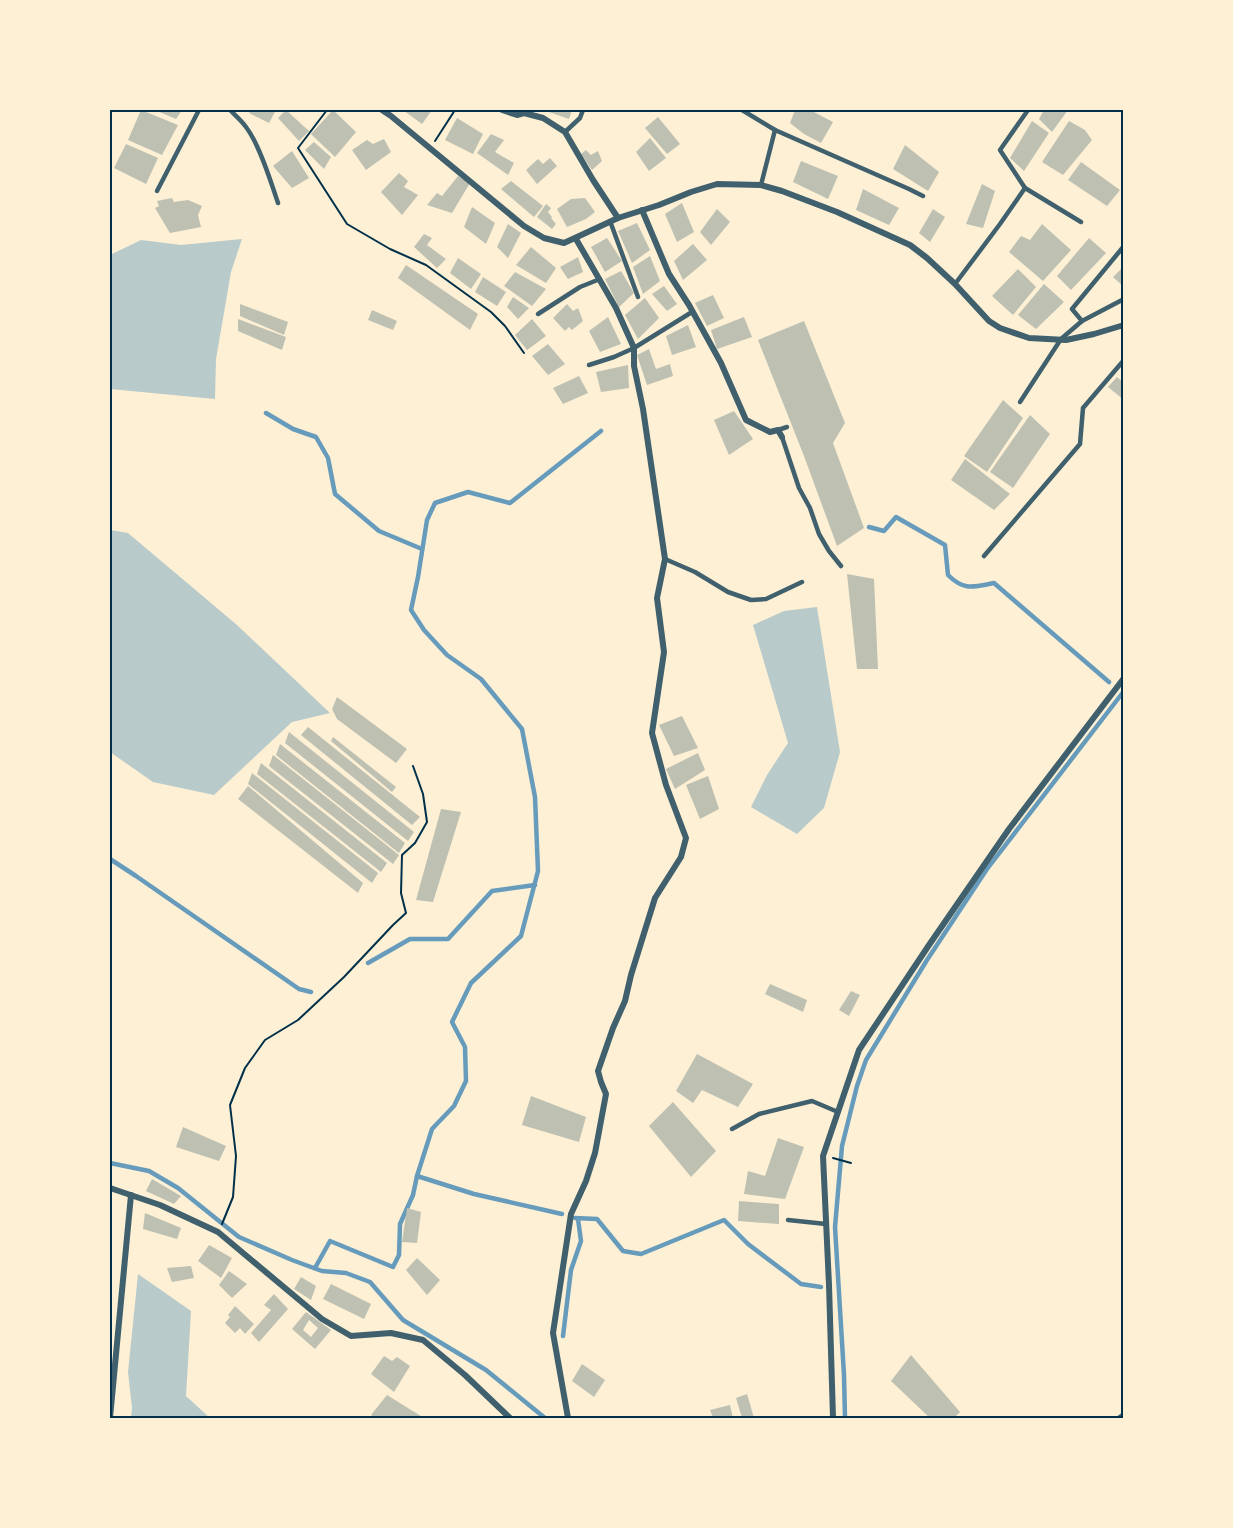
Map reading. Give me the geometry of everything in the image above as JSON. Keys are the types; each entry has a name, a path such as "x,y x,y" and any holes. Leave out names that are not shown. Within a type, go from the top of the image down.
{"street":[{"path":"382,110 490,199 544,238 564,243 610,221 717,184 761,185 837,212 910,245 955,284 989,321 1000,328 1029,338 1061,339 1094,334 1124,325"},
{"path":"502,110 518,115 523,111 543,118 565,132 618,218"},
{"path":"642,210 669,274 721,363 746,420 770,432 778,430 782,437"},
{"path":"568,1419 553,1333 571,1214 586,1181 595,1153 606,1094 598,1071 612,1028 625,1001 655,898 681,857 686,838 666,785 652,733 664,652 657,598 665,559 643,409 634,366 634,348 616,308 576,239"},
{"path":"833,1419 823,1156 859,1050 1008,829 1124,678"},
{"path":"110,1188 160,1205 218,1232 322,1319 351,1336 391,1333 423,1341 465,1375 510,1419"},
{"path":"110,1419 112,1358 131,1195"},
{"path":"1120,1419 1124,1415"}],"lane":[{"path":"157,191 199,110"},
{"path":"230,110 246,126 252,136 278,203"},
{"path":"565,132 580,118 583,110"},
{"path":"742,110 775,130 923,196"},
{"path":"1028,110 1000,150 1025,188 1081,222"},
{"path":"761,185 775,130"},
{"path":"955,284 1025,188"},
{"path":"610,221 638,297"},
{"path":"1082,321 1072,309 1124,246"},
{"path":"538,314 580,287 600,279"},
{"path":"1020,402 1061,339 1082,321 1124,299"},
{"path":"589,365 634,348 692,312"},
{"path":"984,556 1080,444 1083,408 1124,360"},
{"path":"778,430 787,427"},
{"path":"782,437 799,488 810,508 819,534 841,566"},
{"path":"665,559 694,572 728,592 751,600 766,599 802,582"},
{"path":"732,1129 759,1114 812,1101 838,1112"},
{"path":"788,1220 826,1224"}],"path":[{"path":"327,110 298,148 347,224 390,249 426,265 491,312 505,326 524,353"},
{"path":"430,148 455,110"},
{"path":"227,1211 233,1197 236,1156 230,1105 244,1068 265,1040 298,1020 344,977 406,913 401,893 402,855 415,843 427,822 423,794 413,766"},
{"path":"834,1158 851,1163"}],"shaded area":[{"path":"242,239 231,272 216,359 215,399 110,389 110,255 141,240 181,245"},
{"path":"110,530 128,533 237,625 330,713 292,722 214,795 153,782 110,752"},
{"path":"817,607 840,752 824,808 797,834 751,807 767,775 788,743 753,625 784,611"},
{"path":"138,1274 191,1311 186,1396 210,1418 131,1418 128,1372"}],"building":[{"path":"141,110 178,125 162,155 128,140"},
{"path":"155,110 182,110 176,119"},
{"path":"251,110 276,110 269,123 249,113"},
{"path":"286,110 309,131 299,141 278,118"},
{"path":"333,110 356,132 335,157 311,134"},
{"path":"403,110 432,110 422,124"},
{"path":"543,110 572,110 569,119"},
{"path":"795,110 810,110 833,122 821,143 790,123"},
{"path":"1044,110 1068,110 1052,132 1039,119"},
{"path":"658,117 680,144 667,154 645,128"},
{"path":"457,118 483,134 473,154 445,140"},
{"path":"1032,121 1049,133 1024,171 1010,158"},
{"path":"1069,121 1085,130 1092,140 1063,175 1042,162"},
{"path":"491,134 504,140 495,152 514,163 508,175 477,153"},
{"path":"650,138 666,158 649,171 636,152"},
{"path":"384,139 391,152 366,170 352,150 367,140 373,144"},
{"path":"314,142 331,157 324,169 305,150"},
{"path":"126,144 158,158 146,184 114,168"},
{"path":"905,145 939,172 928,191 893,169"},
{"path":"586,150 591,155 598,151 602,161 592,170 581,154"},
{"path":"292,151 309,178 292,188 273,166"},
{"path":"550,158 557,166 537,184 526,170 538,159 543,164"},
{"path":"801,161 838,176 828,199 793,182"},
{"path":"1081,162 1120,190 1107,206 1068,180"},
{"path":"399,173 408,181 404,187 418,195 402,215 381,192"},
{"path":"458,176 470,183 452,213 427,205 437,193 442,196"},
{"path":"511,181 543,206 534,217 501,189"},
{"path":"982,184 995,191 983,228 966,224"},
{"path":"863,189 899,208 889,225 856,210"},
{"path":"172,198 174,202 188,200 202,206 198,215 201,227 170,233 155,208 159,206 157,201"},
{"path":"585,198 595,212 586,219 567,227 557,209 571,199"},
{"path":"682,203 694,232 677,242 665,214"},
{"path":"546,204 551,208 548,212 556,224 552,229 537,217"},
{"path":"472,207 495,223 486,244 464,227"},
{"path":"717,209 730,222 711,245 700,232"},
{"path":"933,209 945,217 930,242 919,233"},
{"path":"637,223 650,250 632,263 618,231"},
{"path":"508,224 521,233 508,258 497,247"},
{"path":"1042,224 1071,250 1043,281 1009,252 1021,236 1030,240"},
{"path":"424,234 432,238 427,245 446,259 437,268 414,247"},
{"path":"607,238 622,261 605,272 591,247"},
{"path":"1089,238 1106,253 1071,290 1057,276"},
{"path":"693,244 707,260 683,280 674,261"},
{"path":"531,247 556,268 546,283 516,265"},
{"path":"650,256 660,281 643,294 633,267"},
{"path":"578,257 583,272 568,279 560,267"},
{"path":"458,258 481,274 471,289 450,273"},
{"path":"406,265 478,314 470,330 398,278"},
{"path":"1124,266 1124,287 1113,277"},
{"path":"1018,269 1036,287 1013,315 992,296"},
{"path":"621,271 634,293 619,307 605,279"},
{"path":"515,272 546,289 532,306 504,286"},
{"path":"483,277 506,292 497,306 475,292"},
{"path":"1044,284 1064,302 1036,329 1018,315"},
{"path":"664,286 677,304 667,311 652,294"},
{"path":"713,295 724,318 707,326 695,303"},
{"path":"513,297 529,308 518,319 507,307"},
{"path":"645,298 659,318 638,339 625,315"},
{"path":"240,304 288,322 284,335 240,316"},
{"path":"567,304 573,311 578,308 583,321 572,330 569,327 565,331 553,318"},
{"path":"372,310 397,321 393,330 368,320"},
{"path":"608,317 621,344 600,352 589,331"},
{"path":"744,317 752,337 717,349 711,330"},
{"path":"238,319 286,337 282,350 238,331"},
{"path":"532,319 546,336 527,350 515,335"},
{"path":"804,321 845,423 833,443 864,528 837,546 758,340"},
{"path":"688,325 696,347 672,355 666,336"},
{"path":"548,344 565,364 548,375 532,356"},
{"path":"649,349 656,369 670,364 673,376 647,385 637,355"},
{"path":"628,365 629,388 601,392 596,372"},
{"path":"579,376 588,393 563,404 553,388"},
{"path":"1117,377 1124,383 1124,400 1108,387"},
{"path":"1003,400 1023,418 987,472 964,456"},
{"path":"734,411 753,439 729,455 714,420"},
{"path":"1030,415 1050,434 1013,488 990,472"},
{"path":"965,459 1010,494 994,510 951,480"},
{"path":"847,574 874,579 878,669 857,669"},
{"path":"337,697 407,749 396,763 337,719 332,709"},
{"path":"682,716 698,748 674,756 659,725"},
{"path":"308,727 420,817 412,825 301,735"},
{"path":"289,732 414,832 408,841 285,743"},
{"path":"333,737 396,787 392,792 331,741"},
{"path":"280,744 405,843 399,853 276,755"},
{"path":"698,753 705,770 675,789 666,769"},
{"path":"273,755 399,855 393,864 269,766"},
{"path":"261,763 387,863 381,872 257,774"},
{"path":"252,773 378,873 372,883 248,784"},
{"path":"708,776 719,809 700,819 686,785"},
{"path":"248,786 363,883 358,893 238,799"},
{"path":"441,809 461,812 433,902 416,900"},
{"path":"770,984 807,1000 803,1012 765,994"},
{"path":"851,991 860,995 849,1016 839,1010"},
{"path":"697,1054 753,1084 738,1107 702,1090 693,1103 676,1091"},
{"path":"531,1096 586,1117 579,1142 522,1125"},
{"path":"673,1102 716,1151 691,1177 649,1126"},
{"path":"183,1127 226,1146 219,1161 176,1147"},
{"path":"778,1138 804,1147 785,1199 744,1194 748,1171 765,1176"},
{"path":"152,1179 181,1196 174,1204 146,1191"},
{"path":"739,1201 779,1204 779,1224 738,1221"},
{"path":"407,1208 421,1212 417,1243 402,1242"},
{"path":"145,1213 181,1228 177,1239 143,1229"},
{"path":"209,1245 232,1258 221,1278 198,1261"},
{"path":"417,1258 440,1280 427,1295 406,1270"},
{"path":"191,1266 194,1278 172,1282 167,1268"},
{"path":"229,1271 247,1284 232,1298 219,1285"},
{"path":"301,1277 316,1286 311,1300 294,1289"},
{"path":"331,1284 371,1304 364,1319 323,1299"},
{"path":"274,1294 288,1309 259,1342 251,1333 271,1310 264,1305"},
{"path":"235,1306 254,1324 245,1334 240,1328 235,1333 225,1323"},
{"path":"306,1312 331,1330 315,1349 292,1329","holes":["309,1320 318,1328 311,1337 303,1330"]},
{"path":"911,1355 960,1412 954,1418 930,1418 891,1381"},
{"path":"384,1356 392,1361 397,1357 410,1366 394,1392 371,1374"},
{"path":"582,1364 605,1380 594,1397 572,1381"},
{"path":"747,1394 754,1418 742,1418 736,1398"},
{"path":"387,1395 424,1418 376,1418 371,1415"},
{"path":"730,1405 733,1418 713,1418 710,1410"}],"waterway":[{"path":"266,413 293,429 316,437 328,458 335,494 379,531 422,549"},
{"path":"315,1268 330,1241 393,1267 399,1255 400,1224 413,1195 432,1129 454,1106 466,1081 465,1047 452,1022 471,983 521,936 538,871 535,797 522,729 481,679 447,655 424,630 411,610 427,520 435,503 468,492 510,503 601,431"},
{"path":"869,527 884,531 896,517 945,545 948,575 964,586 994,583 1109,682"},
{"path":"845,1418 835,1227 842,1146 866,1060 927,960 987,869 1124,691"},
{"path":"110,859 299,989 311,992"},
{"path":"368,963 410,939 448,939 492,891 535,885"},
{"path":"110,1163 149,1171 178,1188 239,1237 322,1271 346,1273 370,1282 403,1320 486,1370 545,1418"},
{"path":"417,1176 474,1194 562,1214"},
{"path":"575,1218 597,1219 623,1251 641,1254 724,1220 748,1244 801,1284 821,1287"},
{"path":"563,1336 571,1270 581,1241 578,1219"}]}
